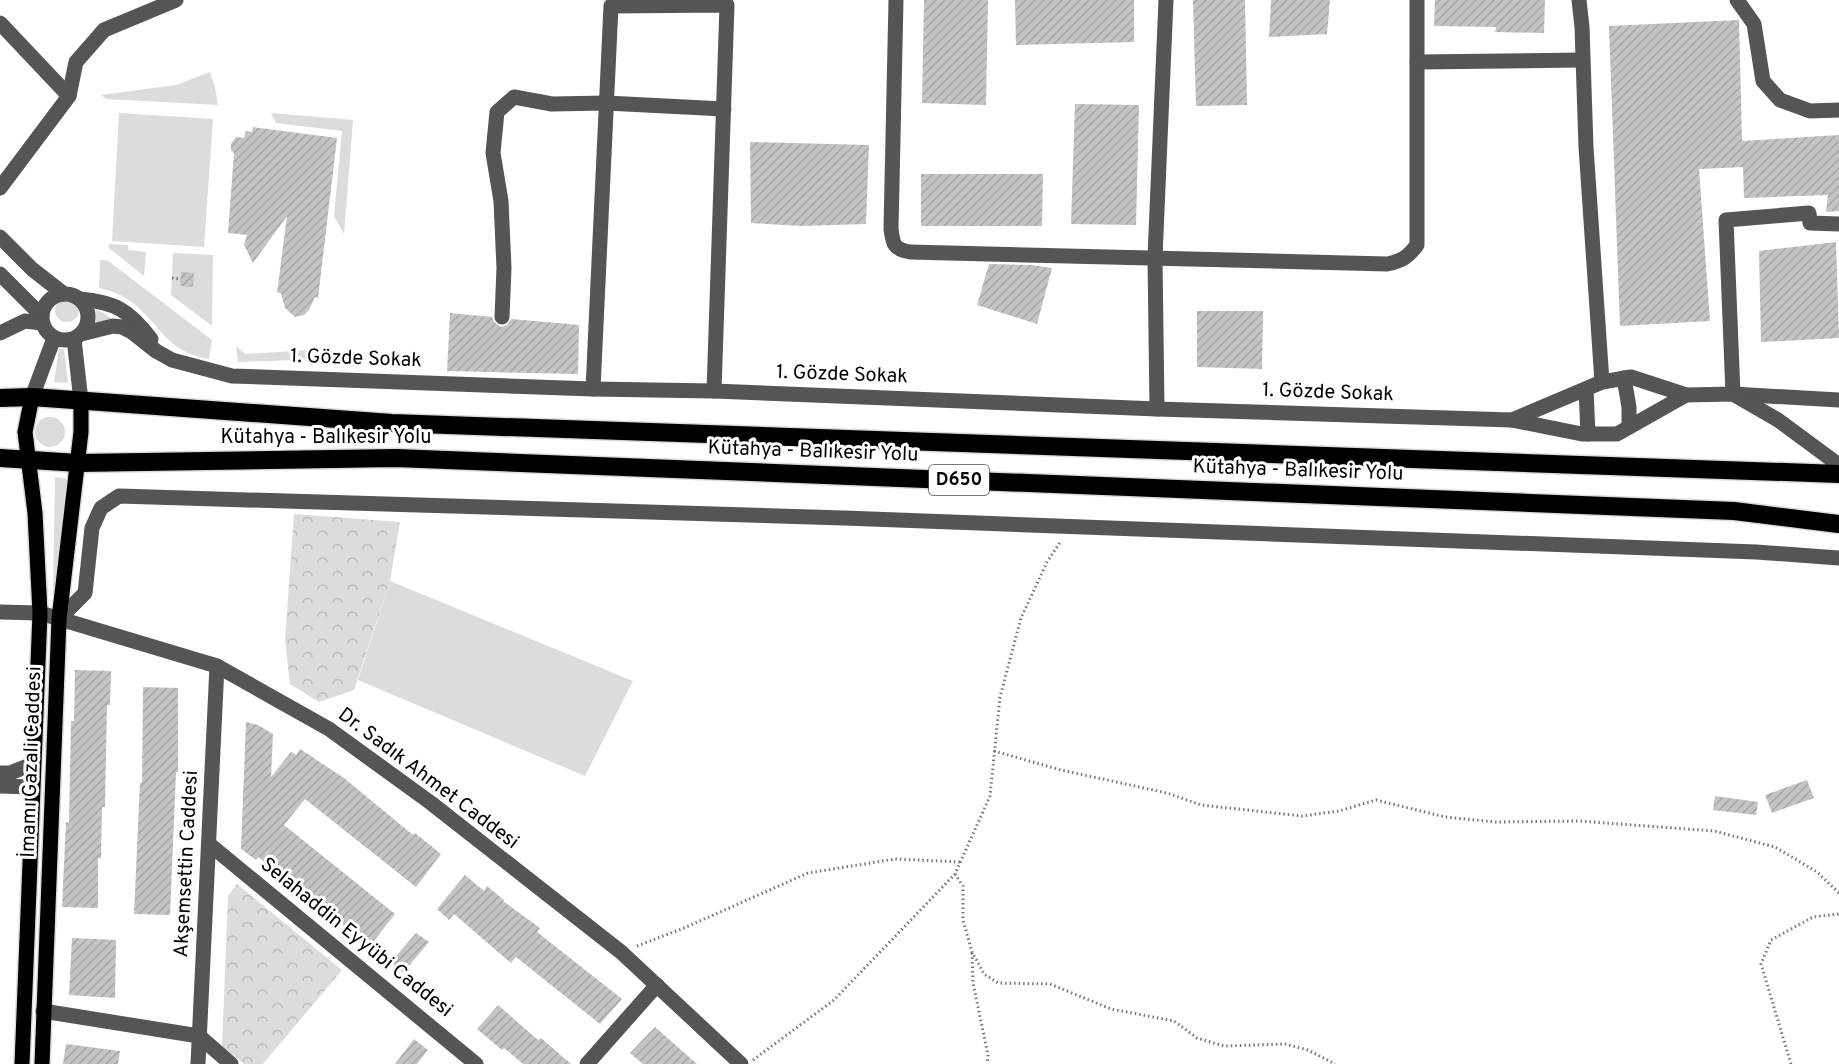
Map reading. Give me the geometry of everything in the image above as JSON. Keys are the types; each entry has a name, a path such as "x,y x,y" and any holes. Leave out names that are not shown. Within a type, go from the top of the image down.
{"highway":[{"name":"Kütahya - Balıkesir Yolu","path":"0,398 32,397 392,423 1839,474"},
{"name":"Kütahya - Balıkesir Yolu","path":"0,458 78,464 396,458 1734,511 1839,524"}],"main road":[{"name":"İmamı Gazali Caddesi","path":"22,1064 40,613 35,513 26,432 32,397"},
{"name":"İmamı Gazali Caddesi","path":"42,1064 59,619 78,464 81,401"}],"street":[{"path":"0,188 69,96 76,62 104,30 176,0"},
{"path":"896,0 891,229 893,245 897,250 1387,264 1401,261 1409,256 1417,245 1417,0"},
{"path":"1157,409 1155,257 1166,0"},
{"path":"1579,0 1586,147 1602,382"},
{"path":"1737,0 1754,24 1763,81 1780,100 1810,111 1839,110"},
{"path":"593,389 611,6 727,5 714,391"},
{"path":"0,23 69,96"},
{"path":"1417,62 1582,60"},
{"path":"502,317 504,268 501,201 493,153 497,112 514,98 552,104 724,108"},
{"path":"1733,394 1726,220 1809,213 1810,223 1839,224"},
{"path":"0,237 32,268 87,312 86,327 78,336 81,401"},
{"path":"0,274 42,320 49,334 54,338 60,340 113,326 122,327 172,360"},
{"path":"42,320 43,310 51,299 71,297 110,303 120,307 134,318 172,360"},
{"path":"0,333 25,321 42,320"},
{"path":"32,397 54,338"},
{"name":"1. Gözde Sokak","path":"172,360 232,376 1512,420 1588,434 1617,434 1686,394"},
{"path":"1512,420 1602,382 1631,377 1686,394 1733,394 1839,400"},
{"path":"1624,378 1629,407 1629,428"},
{"path":"1586,389 1588,434"},
{"path":"1733,394 1778,420 1839,465"},
{"path":"59,619 85,593 92,528 101,508 119,496 1071,527 1756,552 1839,558"},
{"name":"Dr. Sadık Ahmet Caddesi","path":"0,612 40,613 217,666 329,729 431,804 621,952 741,1064"},
{"name":"Akşemsettin Caddesi","path":"198,1064 217,666"},
{"path":"0,773 10,773 33,764"},
{"path":"0,786 32,787"},
{"name":"Selahaddin Eyyübi Caddesi","path":"208,844 476,1064"},
{"path":"587,1064 657,985"},
{"path":"43,1011 200,1036 231,1064"}],"path":[{"path":"172,278 181,279"},
{"path":"748,1064 834,1000 955,874 990,796 1000,697 1021,618 1047,562 1071,527"},
{"path":"994,751 1062,770 1167,793 1201,805 1302,816 1339,811 1376,800 1445,817 1496,822 1579,821 1714,831 1775,847 1816,872 1839,893"},
{"path":"621,952 684,928 808,873 895,859 961,862"},
{"path":"955,874 963,886 963,920 972,952 984,974 998,983 1050,984 1111,1009 1174,1022 1197,1038 1224,1046 1285,1044 1308,1050 1335,1064"},
{"path":"1791,1064 1761,964 1771,940 1812,917 1839,914"},
{"path":"972,952 973,983 988,1055 987,1064"}],"green space":[{"path":"210,72 218,105 106,99 101,95 176,85"},
{"path":"119,113 213,119 204,247 112,241"},
{"path":"271,113 353,120 344,234 334,216 342,131 276,123"},
{"path":"109,244 128,245 128,250 146,252 144,276 109,248"},
{"path":"173,253 213,255 212,326 171,295"},
{"path":"100,260 107,260 212,340 209,359 183,351 130,301 99,288"},
{"path":"67,298 76,301 79,310 76,319 67,322 58,319 55,310 58,301"},
{"path":"92,309 104,313 114,321 90,327"},
{"path":"236,346 245,354 311,350 316,352 317,359 238,362"},
{"path":"59,349 64,349 68,383 54,382"},
{"path":"50,417 56,418 64,426 64,438 56,446 50,447 44,446 36,438 35,432 36,426 44,418"},
{"path":"55,477 68,479 57,597 53,597"},
{"path":"294,514 400,522 390,581 354,690 319,702 290,684 285,640"},
{"path":"390,581 633,681 585,776 358,680"},
{"path":"237,884 342,970 263,1064 244,1064 222,1046 228,896"}],"building":[{"path":"924,0 988,0 986,105 922,103"},
{"path":"1015,0 1134,0 1134,42 1016,45"},
{"path":"1193,0 1245,0 1247,105 1196,106"},
{"path":"1271,0 1330,0 1327,34 1269,37"},
{"path":"1435,0 1545,0 1544,33 1495,32 1496,27 1434,26"},
{"path":"1739,20 1742,141 1839,135 1839,211 1826,212 1828,195 1744,198 1743,167 1699,169 1710,321 1620,326 1609,26"},
{"path":"1075,104 1139,105 1136,225 1071,224"},
{"path":"253,127 337,138 318,298 315,297 304,315 295,317 285,308 281,293 277,293 287,216 253,263 244,245 247,235 228,233 234,153 231,150 231,144 236,137 244,138 246,131 252,132"},
{"path":"750,142 869,145 866,224 801,226 751,223"},
{"path":"921,174 1043,174 1042,226 921,226"},
{"path":"1836,242 1839,338 1761,342 1759,251"},
{"path":"989,264 1052,268 1037,324 977,305"},
{"path":"181,272 194,273 193,287 180,286"},
{"path":"1197,311 1263,311 1262,369 1197,367"},
{"path":"450,313 492,317 494,322 501,327 507,325 511,319 579,325 578,374 447,371"},
{"path":"75,670 111,671 110,705 107,705 105,807 102,807 101,858 98,858 98,908 62,907 66,822 69,823 71,721 74,721"},
{"path":"143,687 178,688 178,772 176,772 170,915 134,914 140,783 142,783"},
{"path":"246,722 258,725 273,734 271,777 291,752 296,755 300,749 344,778 413,835 415,833 441,854 416,887 305,799 284,825 395,914 370,946 258,857 256,860 241,849"},
{"path":"1807,780 1814,798 1772,813 1765,795"},
{"path":"1715,796 1758,802 1756,815 1713,810"},
{"path":"465,875 484,891 487,886 503,901 540,928 537,932 622,999 600,1024 516,957 511,963 454,914 449,920 437,909"},
{"path":"416,933 429,942 403,973 391,962"},
{"path":"72,938 116,940 115,998 69,995"},
{"path":"498,1005 538,1040 541,1038 571,1064 523,1064 504,1048 502,1050 477,1029"},
{"path":"655,1027 697,1064 643,1064 630,1053"},
{"path":"414,1039 428,1050 417,1064 395,1064"},
{"path":"66,1044 120,1051 118,1064 63,1064"}]}
